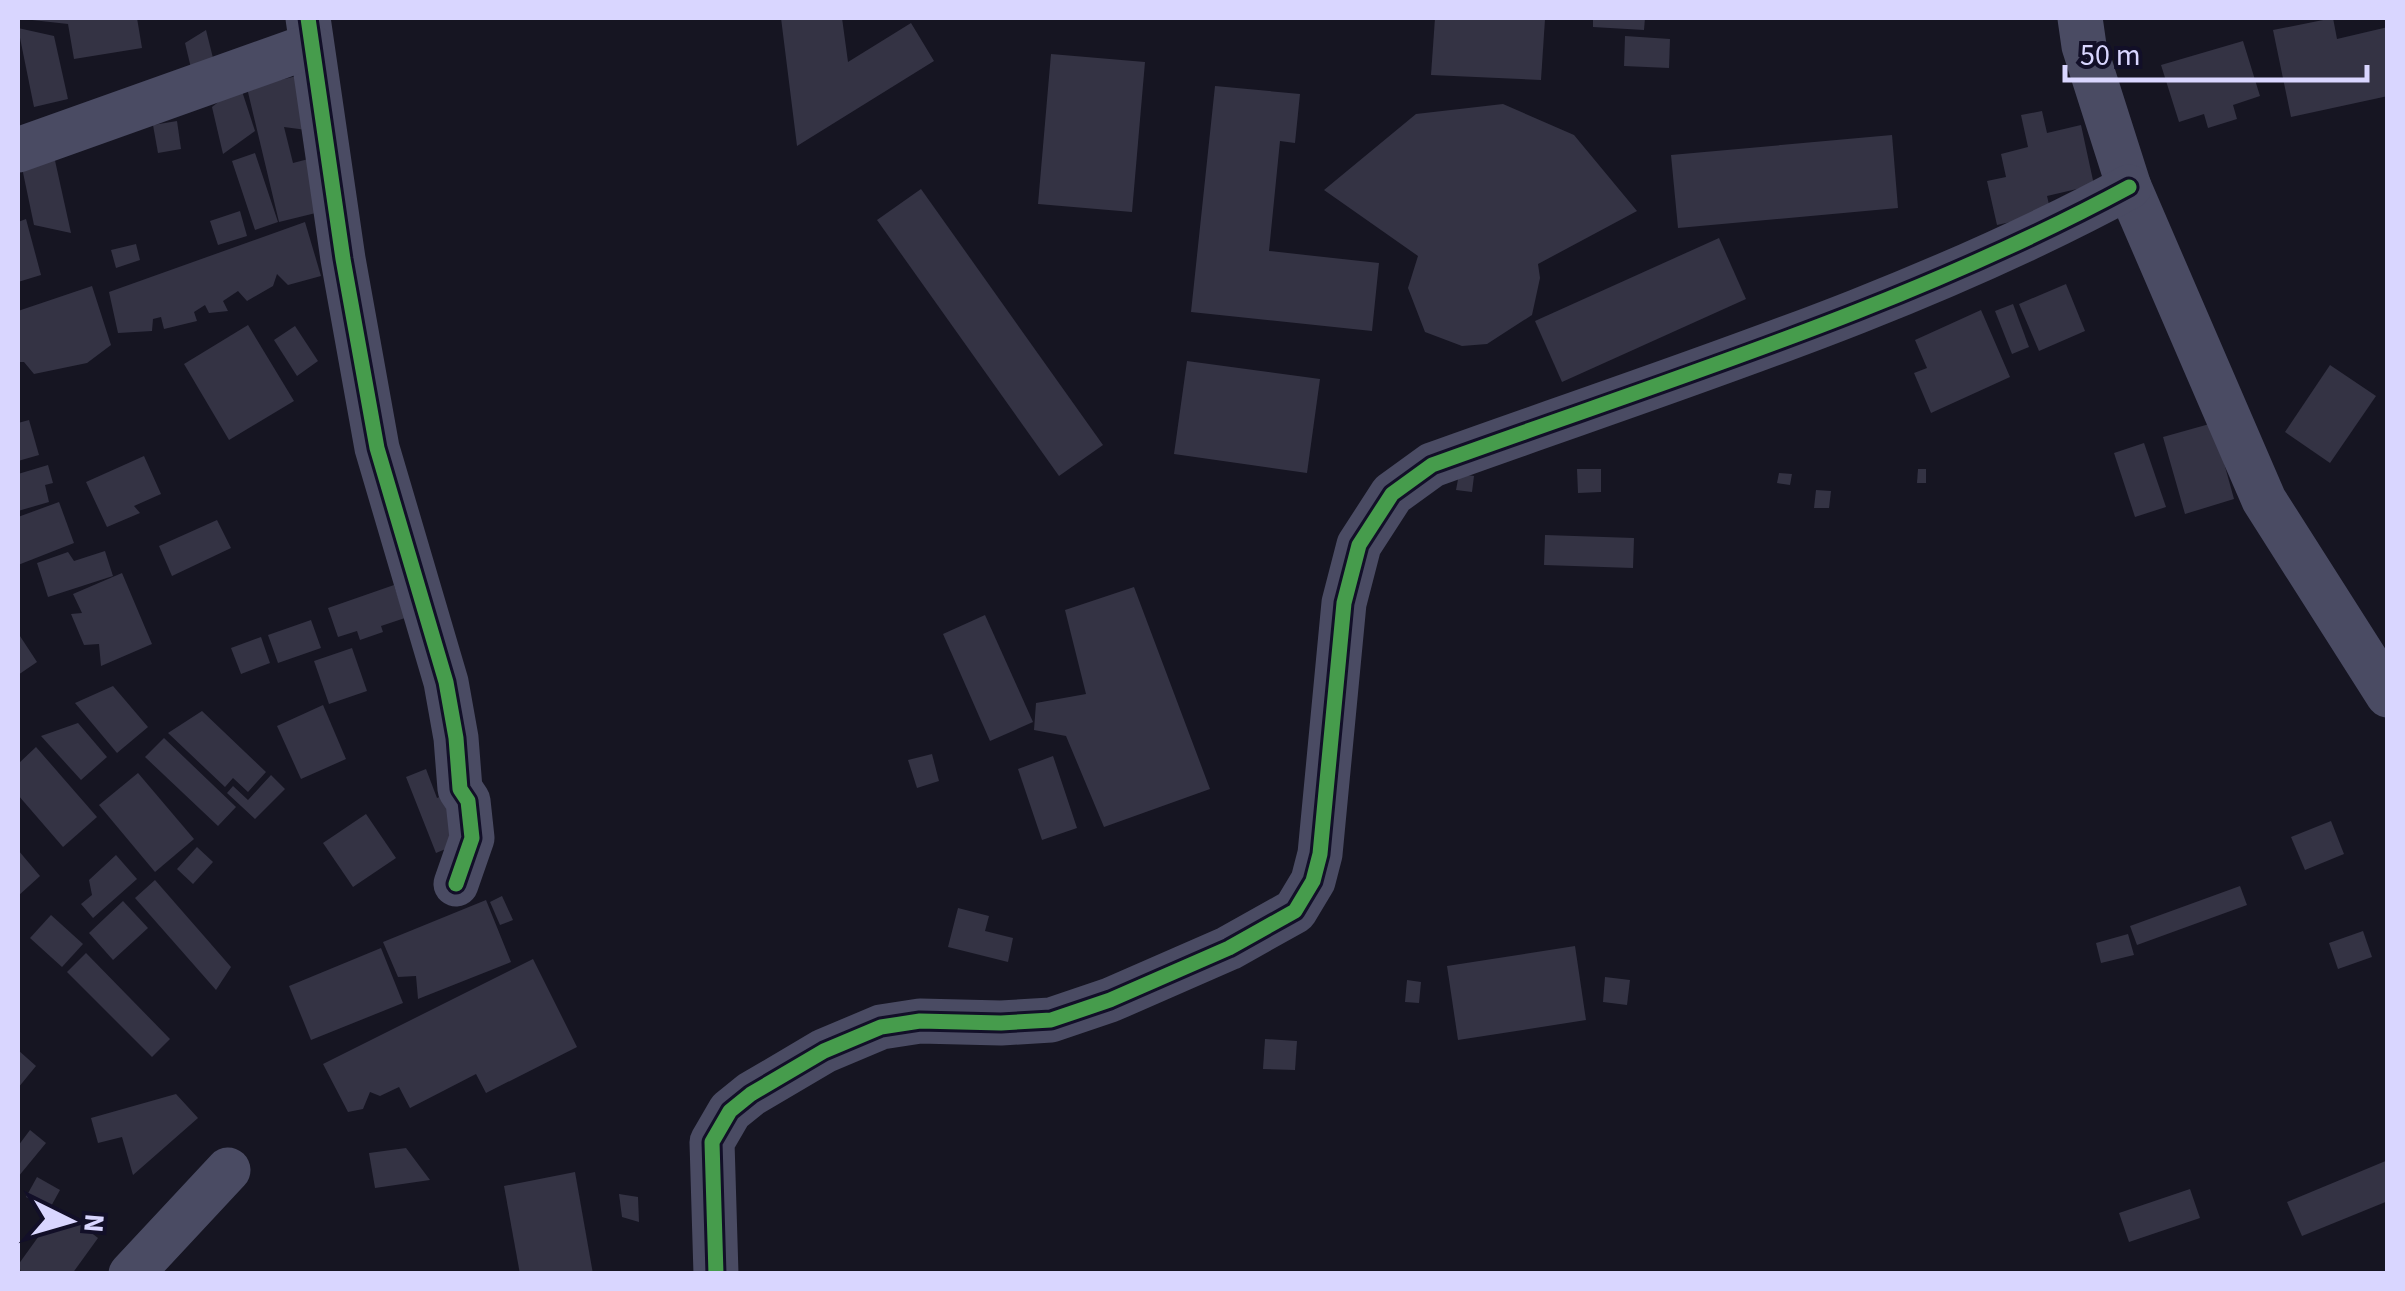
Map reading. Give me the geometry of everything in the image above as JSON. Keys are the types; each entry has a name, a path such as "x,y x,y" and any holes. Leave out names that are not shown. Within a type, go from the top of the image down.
{"street":[{"path":"2080,18 2084,46 2129,187 2264,500 2388,696"},
{"path":"18,150 309,32 343,259 377,448 446,682 460,789 468,801 472,838 456,884"},
{"path":"716,1274 712,1142 730,1111 750,1094 824,1051 881,1027 920,1021 1001,1024 1051,1020 1110,1000 1229,948 1295,911 1313,881 1320,854 1344,602 1359,545 1392,494 1432,465 1870,307 2058,226 2129,187"},
{"path":"131,1274 228,1170"}],"building":[{"path":"32,18 137,18 142,48 74,59 68,24"},
{"path":"781,18 842,18 848,62 911,23 934,61 797,146"},
{"path":"1435,18 1545,19 1541,80 1431,75"},
{"path":"1593,18 1645,18 1644,30 1593,27"},
{"path":"2333,18 2337,39 2388,27 2388,96 2291,117 2273,30"},
{"path":"18,28 54,36 68,99 34,107"},
{"path":"206,30 214,62 191,68 185,43"},
{"path":"1625,36 1670,39 1669,68 1624,66"},
{"path":"2243,41 2260,96 2233,105 2237,119 2208,128 2204,114 2179,122 2161,65"},
{"path":"1051,54 1145,62 1132,212 1038,204"},
{"path":"301,75 314,131 284,127 293,163 320,156 332,209 279,222 247,88"},
{"path":"240,85 255,131 223,154 212,107"},
{"path":"1215,86 1300,94 1295,143 1280,141 1269,251 1379,263 1372,331 1191,312"},
{"path":"1503,104 1574,135 1637,211 1538,264 1540,278 1532,315 1487,344 1462,346 1425,332 1408,288 1418,256 1324,190 1416,114"},
{"path":"2042,111 2047,133 2081,125 2094,185 2047,196 2051,213 1997,225 1987,181 2006,177 2001,154 2028,147 2021,115"},
{"path":"177,121 181,149 158,153 153,125"},
{"path":"1892,135 1898,208 1678,228 1671,155"},
{"path":"255,153 278,222 255,230 232,161"},
{"path":"54,156 71,233 34,225 21,163"},
{"path":"921,189 1103,445 1059,476 877,220"},
{"path":"240,211 247,236 218,245 210,221"},
{"path":"26,219 41,275 18,282 18,222"},
{"path":"305,222 321,276 288,285 277,274 273,286 247,301 238,291 223,301 228,311 209,313 205,305 194,312 197,321 164,329 161,317 153,319 152,331 118,333 109,292"},
{"path":"1719,238 1746,299 1562,382 1535,321"},
{"path":"136,244 140,260 116,268 111,250"},
{"path":"2066,284 2085,331 2039,351 2019,304"},
{"path":"92,286 111,345 87,363 34,374 24,362 18,362 18,311"},
{"path":"2013,304 2029,347 2012,354 1995,311"},
{"path":"1981,310 2010,377 1931,413 1914,373 1927,368 1915,340"},
{"path":"248,325 294,401 229,440 184,364"},
{"path":"295,326 318,361 297,376 274,340"},
{"path":"1187,361 1320,379 1307,473 1174,454"},
{"path":"2330,365 2376,396 2330,463 2285,432"},
{"path":"29,420 39,455 18,461 18,423"},
{"path":"2213,423 2234,499 2185,514 2163,437"},
{"path":"2144,443 2166,507 2135,517 2114,453"},
{"path":"144,456 161,494 134,506 140,513 107,527 86,482"},
{"path":"48,465 53,483 45,485 49,502 18,511 18,474"},
{"path":"1577,469 1601,469 1601,492 1578,493"},
{"path":"1918,469 1926,469 1926,483 1917,483"},
{"path":"1779,473 1792,474 1790,485 1777,483"},
{"path":"1459,474 1474,476 1472,492 1456,490"},
{"path":"1816,490 1831,491 1829,508 1814,508"},
{"path":"59,502 74,543 18,565 18,517"},
{"path":"217,520 231,548 172,576 159,546"},
{"path":"1545,535 1634,538 1633,568 1544,565"},
{"path":"105,551 113,576 48,597 37,563 68,552 74,561"},
{"path":"122,573 152,644 101,666 99,644 84,645 71,614 82,613 73,594"},
{"path":"394,585 405,618 381,626 383,632 360,640 357,631 338,637 328,608"},
{"path":"1134,587 1210,789 1104,827 1066,736 1034,730 1036,703 1086,694 1065,610"},
{"path":"985,615 1033,722 990,741 943,634"},
{"path":"311,620 321,648 278,663 268,635"},
{"path":"18,633 37,662 18,675"},
{"path":"261,637 270,663 241,674 231,648"},
{"path":"352,648 367,691 329,704 314,661"},
{"path":"113,686 148,727 117,753 75,703"},
{"path":"323,705 346,759 301,779 277,726"},
{"path":"202,711 266,772 248,792 233,778 225,787 168,733"},
{"path":"78,723 107,757 81,780 41,736"},
{"path":"164,738 236,807 218,826 145,757"},
{"path":"36,747 97,817 63,847 18,795 18,764"},
{"path":"932,754 939,781 917,788 908,760"},
{"path":"1053,756 1077,828 1042,840 1018,769"},
{"path":"426,769 437,798 460,789 472,838 436,853 406,777"},
{"path":"138,773 194,839 155,872 99,805"},
{"path":"271,775 285,789 255,819 227,793 233,786 248,800"},
{"path":"366,814 396,858 353,887 323,843"},
{"path":"2331,821 2344,854 2305,870 2291,837"},
{"path":"197,847 213,862 193,884 177,869"},
{"path":"18,850 40,876 18,896"},
{"path":"116,855 137,879 93,918 81,904 92,895 89,880"},
{"path":"155,880 231,967 216,990 135,898"},
{"path":"2240,886 2247,905 2137,945 2130,926"},
{"path":"502,896 513,920 500,925 490,902"},
{"path":"486,900 511,962 418,999 416,976 398,977 383,942"},
{"path":"123,901 148,928 113,960 89,933"},
{"path":"958,908 989,916 985,931 1013,938 1008,962 948,947"},
{"path":"51,915 83,944 62,967 30,938"},
{"path":"2363,931 2372,957 2338,969 2329,943"},
{"path":"2128,934 2134,955 2101,963 2096,943"},
{"path":"1575,946 1586,1020 1458,1040 1447,966"},
{"path":"381,948 403,1003 311,1040 289,986"},
{"path":"86,953 170,1039 152,1057 67,972"},
{"path":"533,959 577,1047 486,1093 476,1074 410,1108 399,1087 380,1096 370,1092 363,1109 348,1112 323,1064"},
{"path":"1605,977 1630,980 1627,1005 1603,1002"},
{"path":"1407,980 1421,982 1419,1003 1405,1002"},
{"path":"1265,1039 1297,1041 1295,1070 1263,1069"},
{"path":"18,1050 36,1066 18,1088"},
{"path":"176,1094 198,1118 133,1175 122,1137 98,1143 91,1118"},
{"path":"30,1130 46,1143 18,1177 18,1146"},
{"path":"406,1148 430,1180 375,1188 369,1153"},
{"path":"2388,1160 2388,1201 2302,1236 2287,1202"},
{"path":"575,1172 593,1274 520,1274 504,1186"},
{"path":"37,1177 60,1190 49,1210 26,1197"},
{"path":"2190,1189 2200,1218 2129,1242 2119,1213"},
{"path":"619,1194 638,1197 639,1222 622,1217"},
{"path":"59,1208 98,1238 72,1274 22,1274 18,1265"}],"cycle path":[{"path":"308,18 343,259 377,448 446,682 460,789 468,801 472,838 456,884"},
{"path":"716,1274 712,1142 730,1111 751,1094 824,1051 881,1027 920,1021 1051,1020 1110,1000 1229,948 1295,911 1313,881 1320,854 1344,603 1359,545 1392,494 1432,465 1874,305 2046,230 2129,187"}]}
